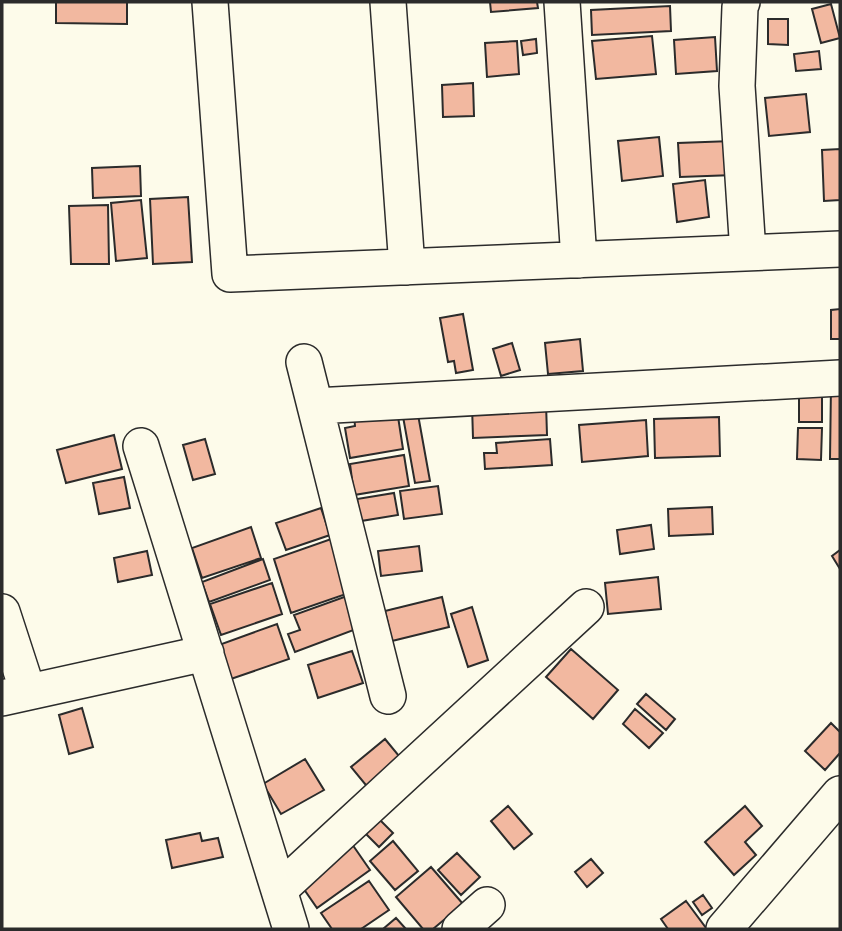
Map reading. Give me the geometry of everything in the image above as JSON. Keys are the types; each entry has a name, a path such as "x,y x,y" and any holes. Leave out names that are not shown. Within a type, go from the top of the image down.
{"street":[{"path":"210,2 230,274 840,250"},
{"path":"388,2 407,267"},
{"path":"562,2 579,260"},
{"path":"742,2 737,86 748,253"},
{"path":"304,362 388,696"},
{"path":"315,406 840,378"},
{"path":"141,446 291,929"},
{"path":"279,890 586,607"},
{"path":"2,612 15,695 206,653"},
{"path":"724,929 840,794"},
{"path":"460,929 487,905"}],"building":[{"path":"56,2 127,2 127,24 56,23"},
{"path":"490,2 537,2 538,8 491,12"},
{"path":"831,4 840,38 821,43 812,9"},
{"path":"670,6 671,31 592,35 591,10"},
{"path":"768,19 788,19 788,45 768,44"},
{"path":"652,36 656,74 596,79 592,41"},
{"path":"715,37 717,71 676,74 674,40"},
{"path":"536,39 537,53 523,55 521,41"},
{"path":"517,41 519,74 487,77 485,43"},
{"path":"819,51 821,69 796,71 794,54"},
{"path":"473,83 474,116 443,117 442,85"},
{"path":"806,94 810,132 769,136 765,98"},
{"path":"659,137 663,176 622,181 618,141"},
{"path":"732,141 734,175 680,177 678,143"},
{"path":"840,149 840,200 824,201 822,150"},
{"path":"140,166 141,196 93,198 92,168"},
{"path":"705,180 709,217 677,222 673,184"},
{"path":"188,197 192,262 153,264 150,199"},
{"path":"141,200 147,258 116,261 111,203"},
{"path":"108,205 109,264 71,264 69,206"},
{"path":"840,309 840,339 831,339 831,310"},
{"path":"463,314 473,370 456,373 454,361 448,362 440,318"},
{"path":"580,339 583,371 548,374 545,343"},
{"path":"512,343 520,370 501,376 493,349"},
{"path":"831,385 840,385 840,459 830,459"},
{"path":"799,387 822,387 822,422 799,422"},
{"path":"546,403 547,435 473,438 472,405"},
{"path":"417,409 430,481 415,483 402,411"},
{"path":"397,410 403,449 350,458 345,428 355,426 354,416"},
{"path":"719,417 720,456 655,458 654,419"},
{"path":"646,420 648,456 582,462 579,425"},
{"path":"798,428 822,428 821,460 797,459"},
{"path":"114,435 122,469 66,483 57,450"},
{"path":"205,439 215,474 193,480 183,445"},
{"path":"550,439 552,465 485,469 484,453 497,453 496,443"},
{"path":"404,455 409,486 354,495 350,464"},
{"path":"124,477 130,508 99,514 93,483"},
{"path":"438,486 442,514 404,519 400,491"},
{"path":"394,493 398,515 361,521 357,499"},
{"path":"712,507 713,534 669,536 668,509"},
{"path":"321,508 330,535 286,550 276,523"},
{"path":"651,525 654,549 620,554 617,530"},
{"path":"251,527 261,558 202,578 192,548"},
{"path":"334,538 352,592 291,613 274,559"},
{"path":"419,546 422,571 381,576 378,551"},
{"path":"840,550 840,569 832,556"},
{"path":"147,551 152,575 118,582 114,558"},
{"path":"263,559 270,580 209,602 202,582"},
{"path":"658,577 661,609 608,614 605,583"},
{"path":"272,583 282,614 221,635 210,604"},
{"path":"347,596 359,628 295,652 288,634 300,630 294,615"},
{"path":"442,597 449,627 392,641 385,611"},
{"path":"472,607 488,660 468,667 451,614"},
{"path":"277,624 289,659 228,680 216,646"},
{"path":"571,649 618,690 593,719 546,677"},
{"path":"352,651 363,683 318,698 308,665"},
{"path":"646,694 675,719 666,730 637,704"},
{"path":"82,708 93,747 69,754 59,715"},
{"path":"635,709 663,733 649,748 623,724"},
{"path":"831,723 840,732 840,753 825,770 805,751"},
{"path":"385,739 404,762 370,790 351,767"},
{"path":"305,759 324,790 281,814 263,784"},
{"path":"508,806 532,834 514,849 491,821"},
{"path":"745,806 762,826 745,842 756,855 734,875 705,842"},
{"path":"374,814 393,833 379,847 360,828"},
{"path":"200,833 202,841 218,838 223,857 172,868 166,840"},
{"path":"393,841 418,871 395,890 370,861"},
{"path":"352,844 370,870 317,908 299,882"},
{"path":"457,853 480,877 461,895 438,870"},
{"path":"591,859 603,873 587,887 575,872"},
{"path":"431,867 463,904 433,929 423,929 396,897"},
{"path":"369,881 389,910 361,929 332,929 321,913"},
{"path":"703,895 712,908 702,915 693,902"},
{"path":"686,901 706,928 668,929 661,919"},
{"path":"396,918 406,929 383,929"}]}
